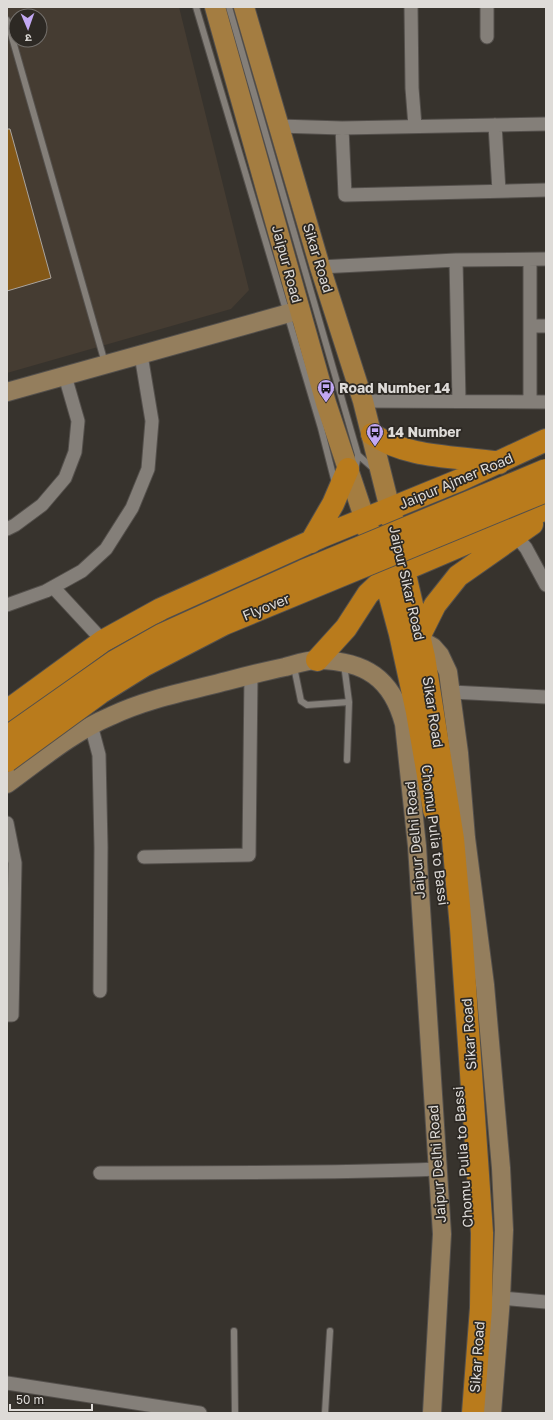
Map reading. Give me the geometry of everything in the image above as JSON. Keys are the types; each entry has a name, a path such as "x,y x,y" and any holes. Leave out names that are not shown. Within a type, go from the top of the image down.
{"highway":[{"path":"372,434 395,448 499,463"},
{"name":"Jaipur Ajmer Road","path":"12,702 103,641 161,609 311,542 499,463 546,440"},
{"name":"Flyover","path":"7,737 115,661 161,635 303,571 546,470"},
{"path":"311,542 349,475"},
{"name":"Flyover","path":"7,761 100,693 145,665 217,628 546,491"},
{"name":"Jaipur Sikar Road","path":"390,509 422,644"},
{"path":"317,660 346,628 368,594 385,578 546,509"},
{"path":"422,644 435,605 458,576 546,514"},
{"name":"Chomu Pulia to Bassi","path":"365,520 385,578 400,634 417,712 441,860 453,1005 468,1233 465,1330 459,1413"},
{"name":"Sikar Road","path":"422,644 453,839 472,1076 482,1233 481,1308 473,1413"}],"main road":[{"name":"Jaipur Road","path":"215,7 293,312 365,520"},
{"name":"Sikar Road","path":"244,7 320,267 363,401 390,509"},
{"path":"7,392 293,312"},
{"path":"422,644 433,647 440,655 448,672 459,753 466,838 485,985 501,1168 504,1230 501,1298 492,1413"},
{"name":"Jaipur Delhi Road","path":"7,784 92,725 111,715 169,695 294,664 317,660 343,663 366,670 380,678 391,691 399,706 404,724 417,846 442,1234 432,1413"}],"street":[{"path":"411,7 412,88 415,126"},
{"path":"487,7 487,37"},
{"path":"279,126 342,128 546,124"},
{"path":"495,125 498,192"},
{"path":"342,128 345,195 546,190"},
{"path":"320,267 456,260 546,259"},
{"path":"456,260 459,401"},
{"path":"530,260 530,402"},
{"path":"531,326 546,326"},
{"path":"7,605 53,587 82,571 106,549 132,508 148,469 152,421 141,355"},
{"path":"7,528 15,526 42,505 65,478 75,452 78,421 65,376"},
{"path":"363,401 546,402"},
{"path":"516,536 526,548 546,585"},
{"path":"53,587 103,641"},
{"path":"144,857 249,855 251,675"},
{"path":"451,692 546,697"},
{"path":"92,725 99,755 101,846 100,991"},
{"path":"7,823 15,863 10,949 12,1015 7,1015"},
{"path":"100,1173 306,1171 349,1173 437,1169"},
{"path":"501,1298 546,1302"},
{"path":"7,1383 200,1413"}],"lane":[{"path":"196,7 293,312"},
{"path":"229,7 349,475 382,476"},
{"path":"7,20 106,365"},
{"path":"343,663 349,702 347,760"},
{"path":"294,664 301,702 307,706 349,702"},
{"path":"234,1331 235,1413"},
{"path":"325,1413 330,1331"}],"shaded area":[{"path":"7,7 179,7 249,290 231,309 7,373"}],"building":[{"path":"7,129 10,129 51,278 7,291"}],"place":[{"name":"Road Number 14","path":"326,403"},
{"name":"14 Number","path":"375,447"}]}
